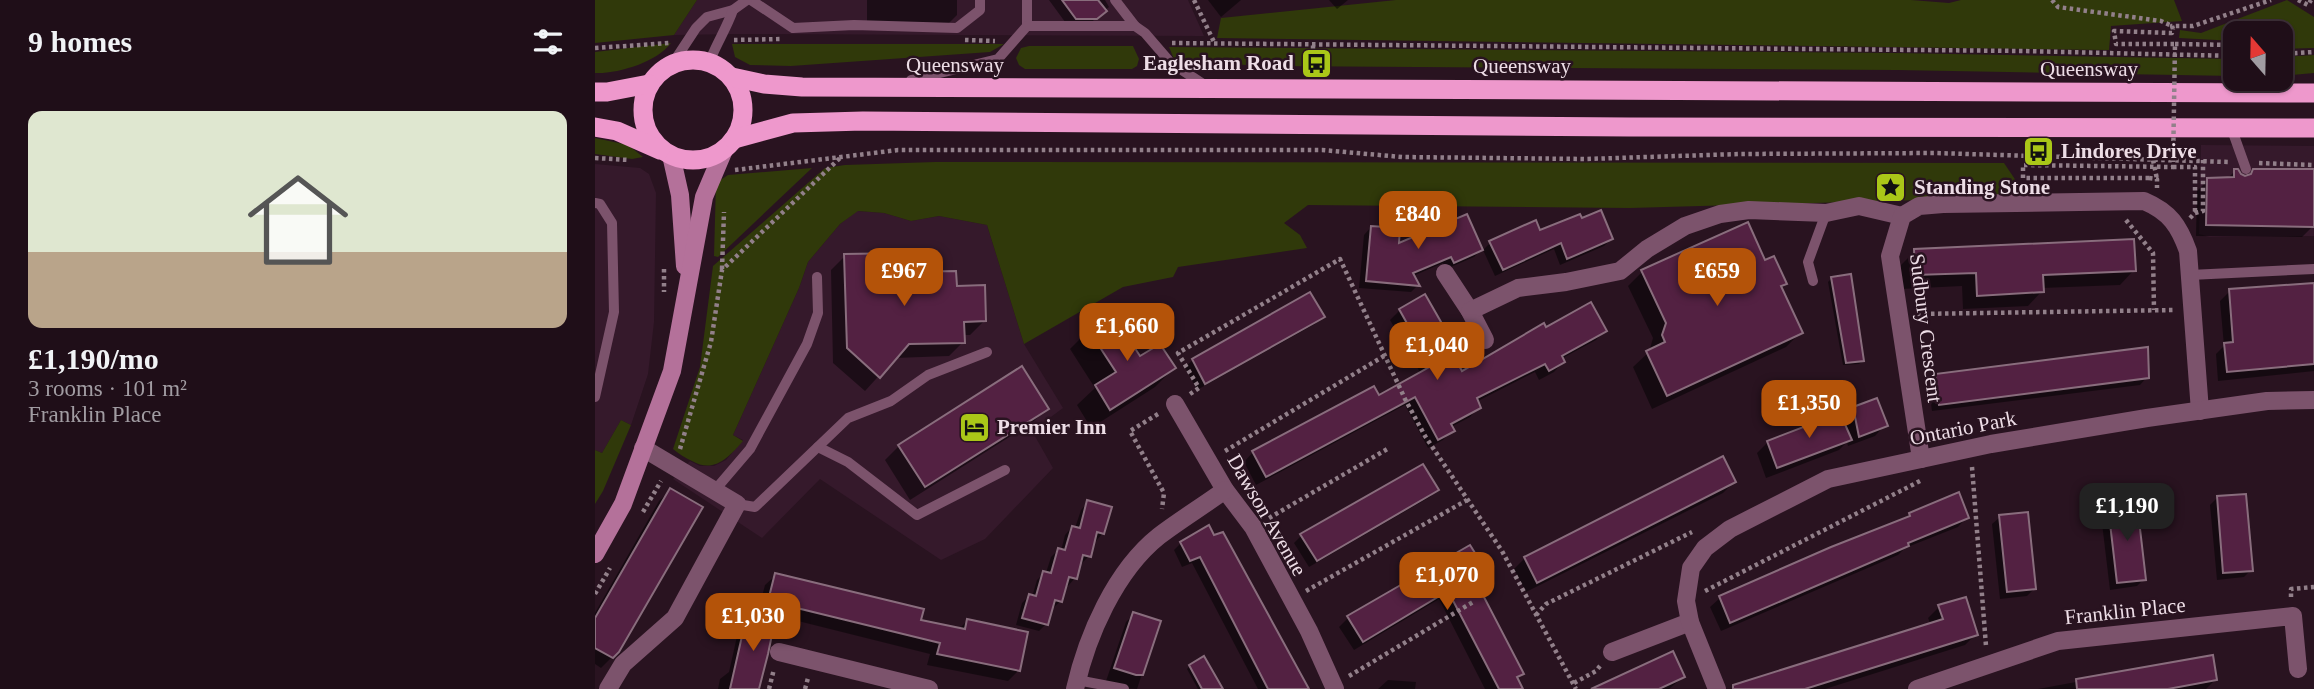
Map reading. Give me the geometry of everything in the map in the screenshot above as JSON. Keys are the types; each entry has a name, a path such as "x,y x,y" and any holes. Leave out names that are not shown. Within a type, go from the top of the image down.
{"highway":[{"path":"669,154 655,143 647,130 642,114 643,99 649,84 659,72 673,63 695,59 724,71 739,88 743,100 741,127 729,144"},
{"name":"Queensway","path":"724,71 764,84 884,87 2314,93"},
{"path":"595,92 649,84"},
{"path":"595,127 617,131 685,160 712,156 729,144 793,123 863,121 1616,127 2314,128"}],"main road":[{"path":"595,554 623,504 672,371 704,197 716,184 729,144"},
{"path":"669,154 680,195 687,294"}],"street":[{"path":"1470,311 1518,288 1620,271 1647,249 1685,226 1720,214 1749,210 1826,213 1859,206 1902,216 1919,206 1943,204 2144,201 2156,206 2179,228 2188,251 2200,411"},
{"name":"Sudbury Crescent","path":"1902,216 1890,256 1921,459"},
{"path":"1445,273 1485,340"},
{"name":"Ontario Park","path":"1717,689 1689,622 1686,601 1691,568 1705,548 1730,529 1828,479 1971,448 2147,418 2267,401 2314,400"},
{"name":"Dawson Avenue","path":"1175,404 1225,490 1253,527 1309,631 1334,687"},
{"path":"608,689 623,664 675,618 737,503 643,448"},
{"path":"1076,685 1100,614 1122,575 1157,538 1225,490"},
{"name":"Franklin Place","path":"1917,689 1941,685 1988,664 2058,641 2293,616 2298,669"},
{"path":"1612,652 1689,622"},
{"path":"779,652 929,689"}],"lane":[{"path":"673,63 696,28 707,17 733,10 749,0 793,28 854,25 957,28 980,10 980,0"},
{"path":"884,87 997,60 1027,26 1027,0"},
{"path":"1115,0 1135,26 1145,33 1170,62 1209,88"},
{"path":"724,71 711,58 733,10"},
{"path":"1027,26 1135,26"},
{"path":"2231,127 2245,166"},
{"path":"595,203 600,204 612,223 614,312 595,397"},
{"path":"1813,281 1808,262 1826,213"},
{"path":"2190,275 2314,269"},
{"path":"715,490 750,449 807,344 818,313 817,277"},
{"path":"737,503 755,507 848,418 891,401 928,375 986,352"},
{"path":"818,447 848,462 917,515 1005,470"},
{"path":"1076,685 1124,689"}],"path":[{"path":"1194,0 1214,42"},
{"path":"2052,0 2058,8 2161,21 2172,28 2193,26 2271,0"},
{"path":"2298,0 2309,3 2314,10"},
{"path":"2172,28 2172,33 2114,31 2116,44 2223,45"},
{"path":"718,41 787,39"},
{"path":"961,40 1014,41"},
{"path":"595,48 688,42"},
{"path":"1153,43 2223,54"},
{"path":"2173,167 2175,44"},
{"path":"2293,53 2314,52"},
{"path":"636,523 681,447 712,342 722,270 724,190 716,184 730,171 898,150 1322,150 1402,157 1586,159 1739,154 1935,153 2203,160 2245,166 2314,165"},
{"path":"722,270 841,156"},
{"path":"595,158 636,161"},
{"path":"2153,159 2157,179"},
{"path":"2149,178 2023,177 2023,165 2195,167 2195,213 2203,211 2203,160"},
{"path":"2125,219 2153,253 2154,310"},
{"path":"664,257 664,295"},
{"path":"1157,538 1164,493 1129,431 1199,388 1178,353 1340,259 1384,356 1425,436 1502,551 1576,689"},
{"path":"1899,314 2192,310"},
{"path":"1209,460 1384,356"},
{"path":"1253,527 1389,448"},
{"path":"1971,448 1988,664"},
{"path":"1686,601 1934,474"},
{"path":"1290,600 1467,500"},
{"path":"1536,615 1546,604 1698,528"},
{"path":"595,594 616,559"},
{"path":"1334,687 1473,602"},
{"path":"1574,682 1596,671 1612,652"}],"shaded area":[{"path":"697,0 1188,0 1204,36 674,35"},
{"path":"2201,145 2314,146 2314,236 2209,237 2199,234"},
{"path":"595,164 640,168 649,174 656,193 654,322 648,374 631,425 621,420 602,453 595,450"},
{"path":"857,211 884,213 911,221 939,216 987,225 1024,344 1063,408 1032,431 1053,468 985,539 941,560 820,479 762,538 673,479 690,461 700,466 714,466 726,460 743,440 733,435 808,262 840,224"}],"green space":[{"path":"595,0 697,0 674,35 595,43"},
{"path":"1396,0 1911,0 1949,3 1961,0 2174,0 2182,21 2111,26 2109,50 1217,38 1221,18"},
{"path":"2287,0 2314,17 2314,48 2293,49 2293,21 2232,21"},
{"path":"2223,25 2223,40 2179,38 2180,30 2201,33"},
{"path":"671,43 656,56 636,66 595,73 595,52"},
{"path":"732,44 1004,44 990,52 791,66 750,65 735,57"},
{"path":"1133,46 1139,59 1137,66 1132,69 1025,69 1019,65 1016,58 1021,48"},
{"path":"1169,47 1896,53 2223,59 2223,76 1897,70 1258,66 1174,59"},
{"path":"2314,55 2314,73 2293,75 2293,56"},
{"path":"595,138 628,145 643,157 632,159 595,154"},
{"path":"935,162 2004,163 2027,197 1630,208 1308,205 1284,223 1300,235 1307,248 1178,267 1173,277 1123,287 1024,344 987,225 939,216 911,221 884,213 858,211 840,224 808,262 733,435 743,441 727,458 707,466 689,460 673,449 700,367 713,266 825,168"},
{"path":"812,168 718,257 714,256 716,183 728,175"},
{"path":"621,420 631,425 595,504 595,450 602,453"}],"building":[{"path":"1062,0 1098,0 1107,11 1097,19 1076,19"},
{"path":"2234,169 2238,169 2245,176 2251,174 2253,169 2314,169 2314,227 2206,225 2207,178 2234,177"},
{"path":"1601,210 1613,239 1567,259 1561,243 1503,270 1489,241 1536,220 1540,230 1580,214 1582,218"},
{"path":"1467,214 1483,250 1454,263 1451,257 1413,273 1420,286 1366,281 1371,226 1400,228 1399,243"},
{"path":"1748,222 1765,260 1774,256 1787,284 1781,286 1803,333 1667,396 1646,351 1665,342 1662,335 1666,323 1641,270"},
{"path":"2134,239 2136,271 2043,275 2044,292 1977,296 1976,273 1915,275 1914,249"},
{"path":"907,253 907,272 956,271 957,286 985,285 986,321 964,322 965,343 909,344 880,378 847,348 844,254"},
{"path":"1851,274 1864,361 1846,363 1831,277"},
{"path":"2314,283 2314,364 2227,372 2224,343 2233,342 2229,289"},
{"path":"1310,292 1325,317 1205,384 1192,359"},
{"path":"1425,294 1449,336 1444,339 1462,371 1544,323 1546,327 1591,302 1607,331 1562,356 1565,362 1549,371 1545,364 1477,398 1481,408 1451,424 1455,431 1438,440 1415,397 1266,477 1252,451 1374,386 1379,395 1431,366 1399,309"},
{"path":"1112,313 1140,356 1160,344 1176,368 1110,410 1095,385 1116,372 1088,329"},
{"path":"2148,347 2149,378 1939,405 1935,374"},
{"name":"Premier Inn","path":"1022,366 1049,409 925,487 898,445"},
{"path":"1877,398 1888,426 1859,437 1853,407"},
{"path":"1840,413 1852,440 1777,468 1767,441"},
{"path":"1723,456 1736,482 1537,583 1524,557"},
{"path":"1423,464 1439,490 1317,561 1300,534"},
{"path":"670,488 703,507 613,658 595,648 595,618"},
{"path":"1959,492 1969,518 1730,623 1719,596 1910,516 1909,513"},
{"path":"2246,494 2253,571 2223,573 2217,496"},
{"path":"1087,500 1112,507 1104,534 1097,532 1091,557 1083,555 1077,579 1069,577 1062,602 1055,600 1048,625 1022,618 1029,594 1036,596 1043,571 1051,573 1058,548 1065,550 1072,526 1080,528"},
{"path":"2137,503 2146,580 2117,583 2108,506"},
{"path":"2028,512 2036,589 2007,592 1999,515"},
{"path":"1209,525 1214,535 1223,532 1309,689 1268,689 1200,557 1190,561 1180,542"},
{"path":"1470,545 1485,569 1473,576 1524,674 1517,677 1523,689 1499,689 1448,591 1363,642 1347,616"},
{"path":"775,573 924,609 921,620 965,629 967,619 1028,632 1020,671 937,654 940,643 768,601"},
{"path":"1966,597 1978,635 1805,689 1733,689 1733,685 1943,619 1938,605"},
{"path":"1133,612 1161,621 1143,675 1114,668"},
{"path":"747,614 775,620 768,654 759,689 730,689"},
{"path":"1673,651 1685,677 1659,689 1591,689"},
{"path":"2213,655 2217,680 2168,689 2077,689 2076,679"},
{"path":"1204,656 1223,689 1202,689 1189,665"}],"place":[{"name":"Eaglesham Road","path":"1317,63"},
{"name":"Lindores Drive","path":"2038,151"},
{"name":"Standing Stone","path":"1891,187"},
{"name":"Premier Inn","path":"974,427"}]}
